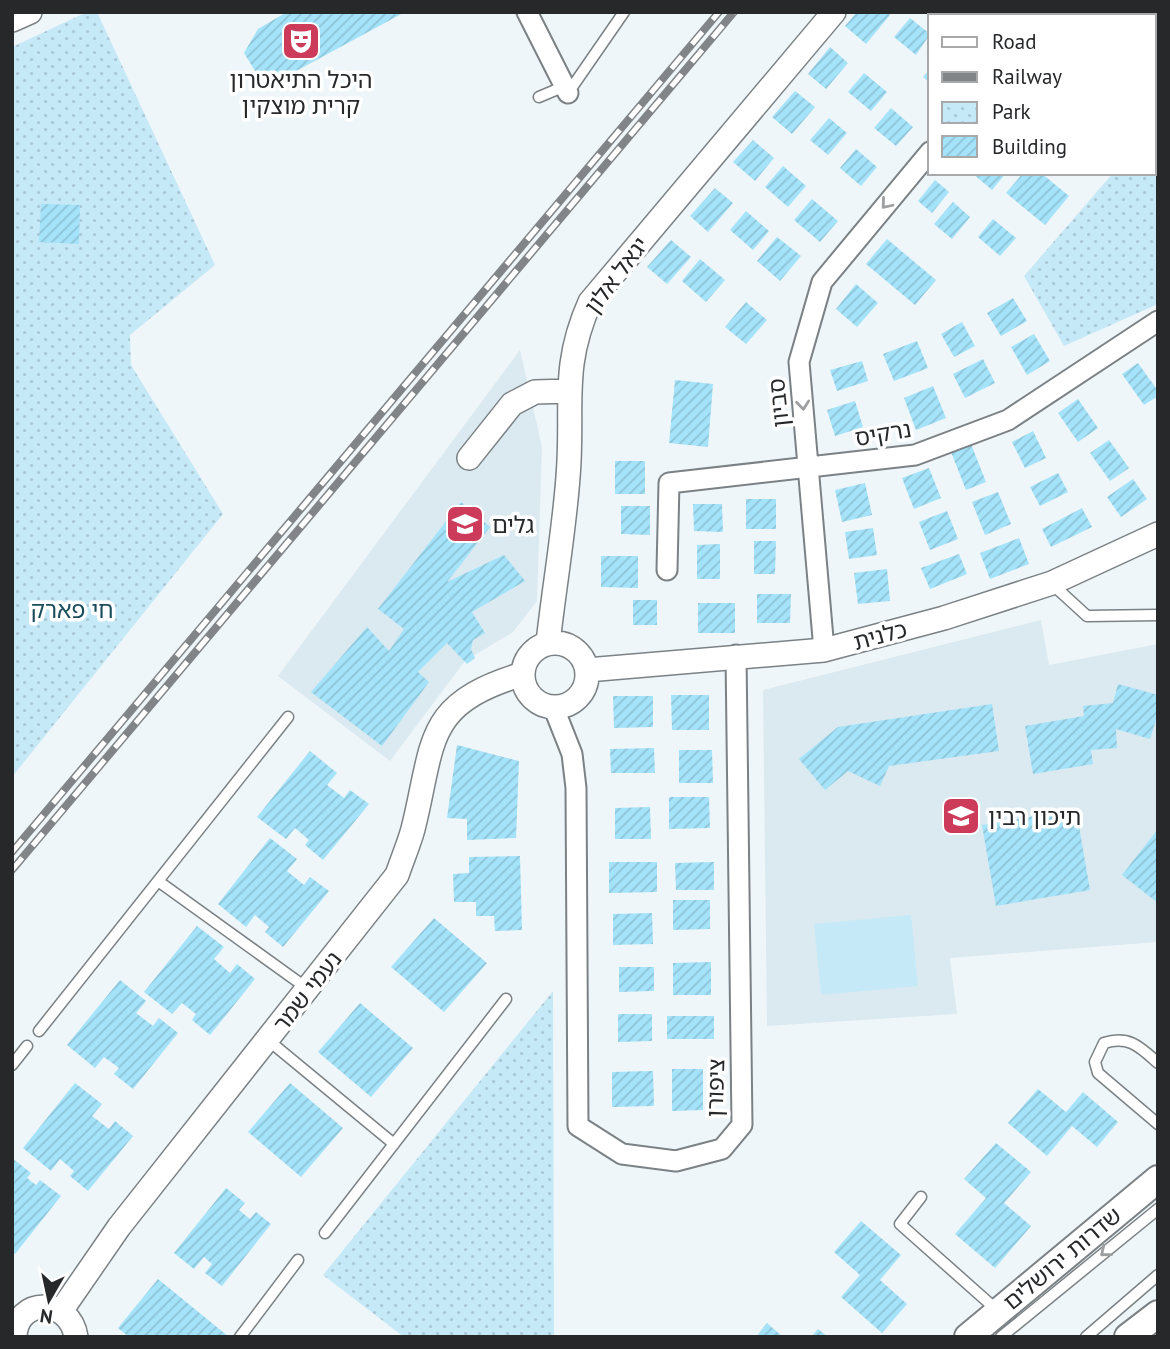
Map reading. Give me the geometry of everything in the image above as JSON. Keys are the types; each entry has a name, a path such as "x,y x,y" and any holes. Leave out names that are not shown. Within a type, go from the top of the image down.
{"main road":[{"name":"שדרות ירושלים","path":"968,1337 999,1324 1158,1179"},
{"path":"1128,1337 1158,1314"}],"street":[{"path":"527,12 567,89"},
{"name":"יגאל אלון","path":"548,643 568,475 569,391 576,335 590,302 834,12"},
{"name":"סביון","path":"824,650 799,362 822,282 928,154"},
{"name":"נרקיס","path":"667,570 669,483 915,455 1008,420 1158,321"},
{"path":"469,458 512,404 535,392 569,391"},
{"name":"כלנית","path":"587,670 736,655 824,650 944,618 1052,583 1158,534"},
{"path":"548,643 569,646 578,652 587,670 587,680 577,698 568,704 553,706 538,702 530,695 523,674 530,655 548,643"},
{"name":"ציפורן","path":"553,706 572,754 576,788 578,1126 622,1154 676,1161 722,1149 741,1125 736,655"},
{"name":"נעמי שמר","path":"61,1311 119,1227 397,875 413,830 427,757 436,731 452,709 471,694 523,674"},
{"path":"15,1326 33,1309 52,1307 61,1311 74,1326 76,1337"}],"lane":[{"path":"539,97 567,89 624,12"},
{"path":"1052,583 1087,616 1158,615"},
{"path":"39,1031 288,717"},
{"path":"158,881 308,990"},
{"path":"325,1233 506,999"},
{"path":"1158,1063 1132,1041 1117,1038 1104,1043 1097,1052 1095,1062 1098,1073 1158,1125"},
{"path":"268,1040 394,1144"},
{"path":"12,1065 27,1046"},
{"path":"921,1197 900,1224 999,1324 1158,1209"},
{"path":"240,1337 298,1260"},
{"path":"1086,1337 1158,1275"}],"shaded area":[{"name":"גלים","path":"520,350 542,447 537,601 513,632 465,661 390,761 278,676"},
{"name":"תיכון רבין","path":"1041,620 1049,665 1158,644 1158,942 950,958 957,1014 767,1026 763,690"}],"green space":[{"name":"חי פארק","path":"87,12 97,12 215,265 130,335 131,365 223,514 12,777 12,47"},
{"path":"1156,169 1158,171 1158,304 1064,346 1024,276 1111,175 1156,175"},
{"path":"911,915 918,986 821,995 814,924"},
{"path":"553,991 554,1337 404,1337 323,1275"}],"building":[{"name":"היכל התיאטרון קרית מוצקין","path":"287,12 405,12 287,76 260,79 244,53 258,29"},
{"path":"857,12 887,12 890,15 866,44 845,26"},
{"path":"1156,15 1158,15 1156,33"},
{"path":"910,18 928,32 928,37 916,55 894,37"},
{"path":"830,47 848,63 826,89 808,74"},
{"path":"864,73 887,92 871,111 848,92"},
{"path":"795,91 815,107 792,134 772,117"},
{"path":"891,108 913,127 896,146 874,128"},
{"path":"829,118 847,133 828,155 810,140"},
{"path":"753,140 774,158 755,181 733,162"},
{"path":"856,149 877,167 861,186 840,168"},
{"path":"783,166 806,186 788,207 765,187"},
{"path":"974,175 1004,175 992,190"},
{"path":"1021,175 1043,175 1069,196 1045,225 1006,193"},
{"path":"935,180 949,192 932,213 918,201"},
{"path":"715,188 733,203 708,232 690,216"},
{"path":"812,199 838,221 820,242 794,220"},
{"path":"953,202 970,217 952,239 934,224"},
{"path":"41,204 80,205 79,244 39,242"},
{"path":"746,211 769,231 753,250 730,230"},
{"path":"993,219 1016,238 1000,256 978,237"},
{"path":"777,237 801,256 780,281 757,261"},
{"path":"887,239 936,280 915,305 866,264"},
{"path":"671,240 691,257 667,284 647,267"},
{"path":"700,259 725,280 706,302 682,281"},
{"path":"856,284 878,303 857,327 836,309"},
{"path":"1013,298 1027,321 1001,336 987,313"},
{"path":"746,302 767,320 746,344 725,327"},
{"path":"962,322 975,346 954,357 941,334"},
{"path":"1034,334 1050,361 1027,375 1011,347"},
{"path":"917,341 928,368 894,381 883,354"},
{"path":"983,359 995,383 965,398 953,374"},
{"path":"862,361 868,381 837,391 830,370"},
{"path":"1138,363 1158,391 1158,396 1144,405 1122,374"},
{"path":"675,380 713,384 708,447 669,443"},
{"path":"933,386 946,418 916,430 904,398"},
{"path":"1078,399 1098,428 1078,442 1058,413"},
{"path":"855,401 863,427 835,436 827,410"},
{"path":"1033,431 1046,458 1025,468 1012,442"},
{"path":"1109,440 1129,468 1110,481 1090,453"},
{"path":"971,444 986,482 966,490 951,452"},
{"path":"615,461 645,461 645,494 615,494"},
{"path":"929,468 941,498 914,509 902,478"},
{"path":"1058,473 1068,492 1040,506 1030,487"},
{"path":"1133,479 1147,499 1121,517 1107,497"},
{"path":"865,483 872,515 842,522 835,490"},
{"path":"998,492 1011,524 985,535 972,502"},
{"path":"746,499 776,499 776,529 746,529"},
{"path":"461,502 490,527 447,582 504,555 525,581 472,612 485,633 473,640 471,649 475,658 467,664 447,643 418,672 429,682 382,746 311,692 367,627 389,651 404,629 378,609"},
{"path":"693,504 722,504 723,532 694,531"},
{"path":"621,506 650,506 650,535 621,534"},
{"path":"1082,508 1092,527 1051,547 1042,529"},
{"path":"947,511 958,539 930,550 919,522"},
{"path":"873,528 877,555 849,559 845,532"},
{"path":"1019,538 1029,564 990,579 980,553"},
{"path":"754,541 776,541 775,574 754,574"},
{"path":"720,544 720,579 697,579 697,545"},
{"path":"959,554 967,574 930,589 921,568"},
{"path":"601,556 638,556 638,588 601,587"},
{"path":"887,569 890,601 858,604 854,573"},
{"path":"757,594 791,594 790,623 757,623"},
{"path":"633,600 657,600 657,625 633,625"},
{"path":"698,603 735,603 735,633 698,633"},
{"path":"1118,684 1158,695 1158,722 1156,720 1150,739 1116,729 1117,748 1091,750 1093,764 1033,774 1025,726 1084,716 1083,706 1113,703"},
{"path":"671,695 709,695 709,730 672,730"},
{"path":"613,696 653,696 653,727 614,728"},
{"path":"992,704 999,751 889,766 880,786 848,771 825,790 799,759 838,727"},
{"path":"457,745 519,761 516,838 467,840 467,819 447,818"},
{"path":"654,748 655,773 611,773 610,749"},
{"path":"679,750 712,750 713,783 679,783"},
{"path":"310,751 337,773 327,785 344,798 350,790 369,804 323,860 305,845 309,840 295,828 286,839 257,817"},
{"path":"669,797 709,797 710,828 669,829"},
{"path":"650,807 651,839 615,839 615,808"},
{"path":"1076,809 1090,890 996,906 982,825"},
{"path":"1158,829 1158,903 1122,875"},
{"path":"270,838 297,859 287,871 304,885 310,877 329,891 283,947 265,932 269,927 255,915 246,927 218,904"},
{"path":"520,856 522,930 495,931 494,916 476,916 476,902 454,902 453,874 469,873 469,857"},
{"path":"609,862 657,862 657,892 609,893"},
{"path":"714,862 714,890 676,890 675,863"},
{"path":"673,900 710,900 710,929 673,930"},
{"path":"652,913 653,944 613,945 613,914"},
{"path":"434,918 487,963 444,1012 391,967"},
{"path":"197,926 224,947 214,959 230,973 237,964 255,979 210,1035 192,1020 196,1014 182,1003 172,1014 144,992"},
{"path":"711,962 711,995 673,995 673,963"},
{"path":"619,967 654,967 654,991 619,992"},
{"path":"120,980 146,1001 136,1013 153,1026 159,1018 178,1033 133,1089 114,1074 119,1068 104,1057 95,1068 67,1045"},
{"path":"360,1003 413,1048 371,1097 318,1052"},
{"path":"618,1014 652,1014 652,1041 618,1042"},
{"path":"667,1016 714,1016 714,1039 667,1039"},
{"path":"672,1069 703,1069 703,1110 672,1111"},
{"path":"653,1071 654,1106 612,1107 612,1072"},
{"path":"75,1083 102,1104 92,1116 109,1129 115,1121 133,1136 88,1191 70,1176 74,1171 60,1159 51,1171 23,1148"},
{"path":"290,1083 343,1128 301,1177 248,1132"},
{"path":"1038,1089 1066,1112 1083,1092 1118,1122 1097,1147 1072,1126 1047,1156 1008,1123"},
{"path":"996,1143 1031,1172 1004,1203 1031,1226 995,1268 955,1234 986,1198 964,1179"},
{"path":"12,1158 31,1173 27,1178 36,1185 40,1180 61,1196 15,1254 12,1252"},
{"path":"226,1188 245,1203 239,1210 250,1219 256,1212 271,1224 222,1286 205,1273 212,1264 204,1257 194,1269 174,1253"},
{"path":"861,1221 901,1255 880,1280 907,1304 882,1333 841,1297 860,1275 834,1252"},
{"path":"158,1279 229,1337 129,1337 118,1328"},
{"path":"767,1323 783,1337 756,1337"},
{"path":"818,1329 828,1337 811,1337"}],"railway":[{"path":"12,852 719,12"},
{"path":"12,870 734,12"}],"place":[{"name":"היכל התיאטרון קרית מוצקין","path":"301,41"},
{"name":"גלים","path":"465,524"},
{"name":"תיכון רבין","path":"961,816"}]}
